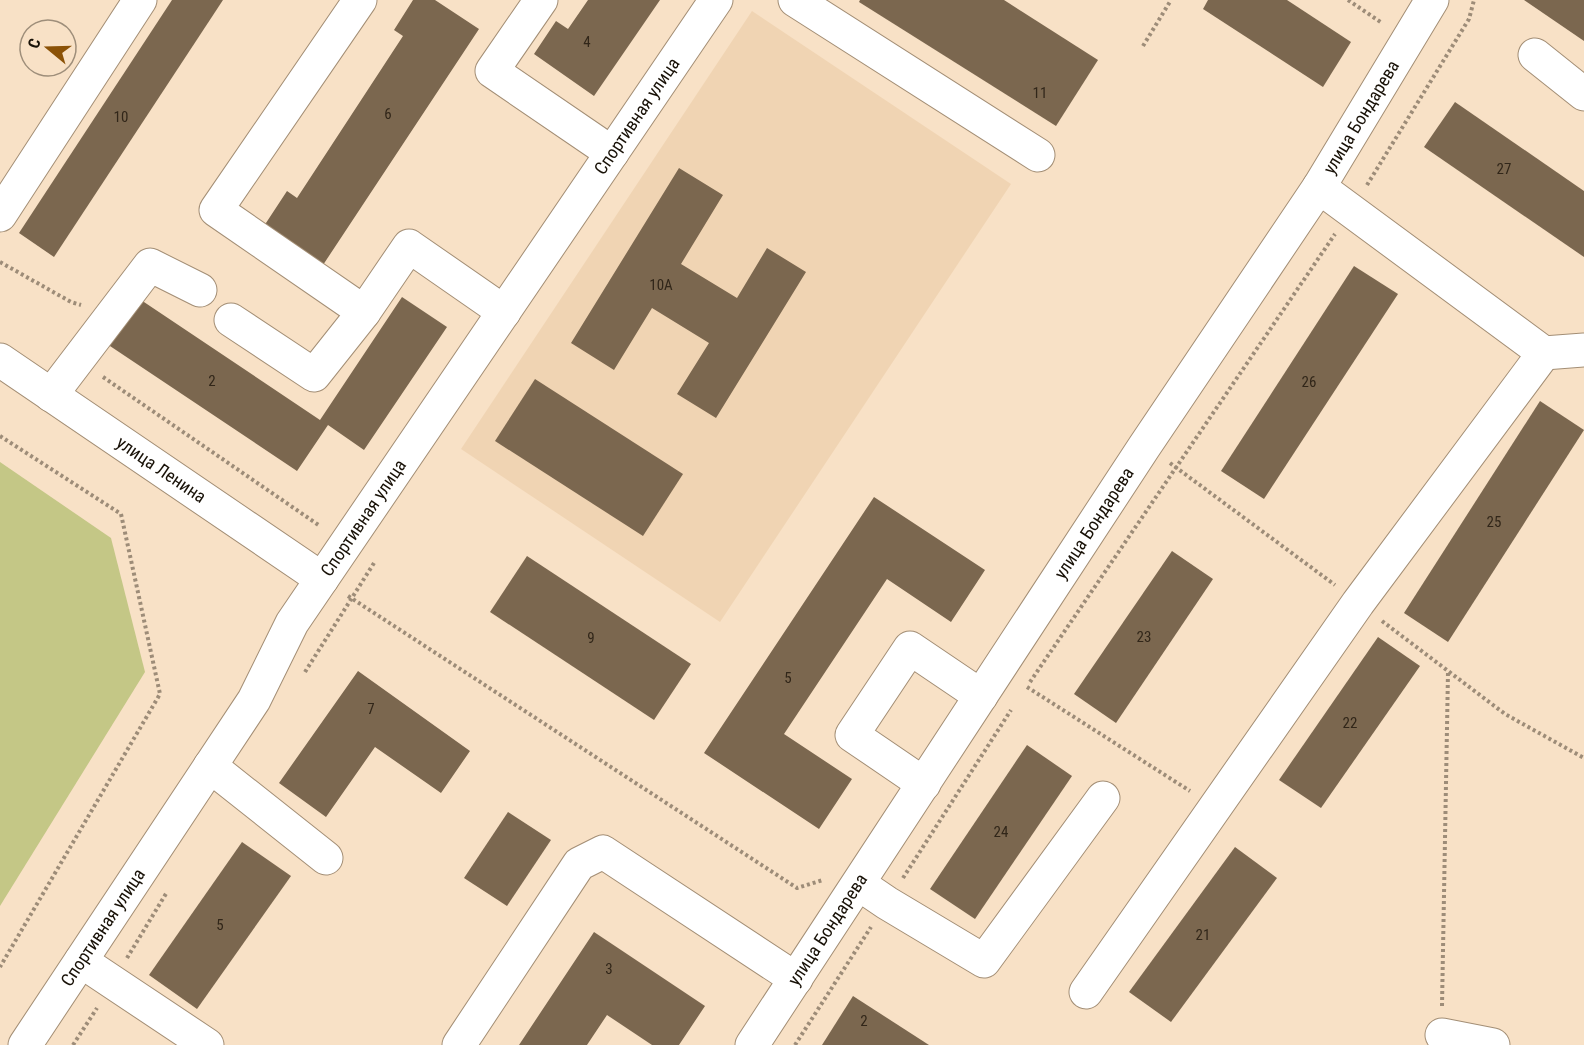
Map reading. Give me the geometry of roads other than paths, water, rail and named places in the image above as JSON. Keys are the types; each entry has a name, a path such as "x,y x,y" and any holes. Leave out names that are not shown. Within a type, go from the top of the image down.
{"street":[{"path":"0,215 140,0"},
{"path":"360,0 216,210 364,312"},
{"path":"541,0 492,71 612,153"},
{"name":"Спортивная улица","path":"25,1045 254,700 292,623 716,0"},
{"path":"795,0 1038,155"},
{"name":"улица Бондарева","path":"752,1045 1144,447 1319,187 1432,0"},
{"path":"1534,56 1584,94"},
{"path":"1319,187 1352,209 1545,353 1584,350"},
{"path":"231,320 314,375 364,312 409,246 504,312"},
{"path":"51,395 150,265 200,290"},
{"path":"1086,992 1358,603 1545,353"},
{"name":"улица Ленина","path":"0,360 322,579"},
{"path":"924,784 852,735 910,648 981,696"},
{"path":"210,766 326,858"},
{"path":"859,884 984,961 1103,798"},
{"path":"459,1045 579,864 603,852 796,980"},
{"path":"81,961 207,1045"},
{"path":"1442,1035 1493,1045"}]}
